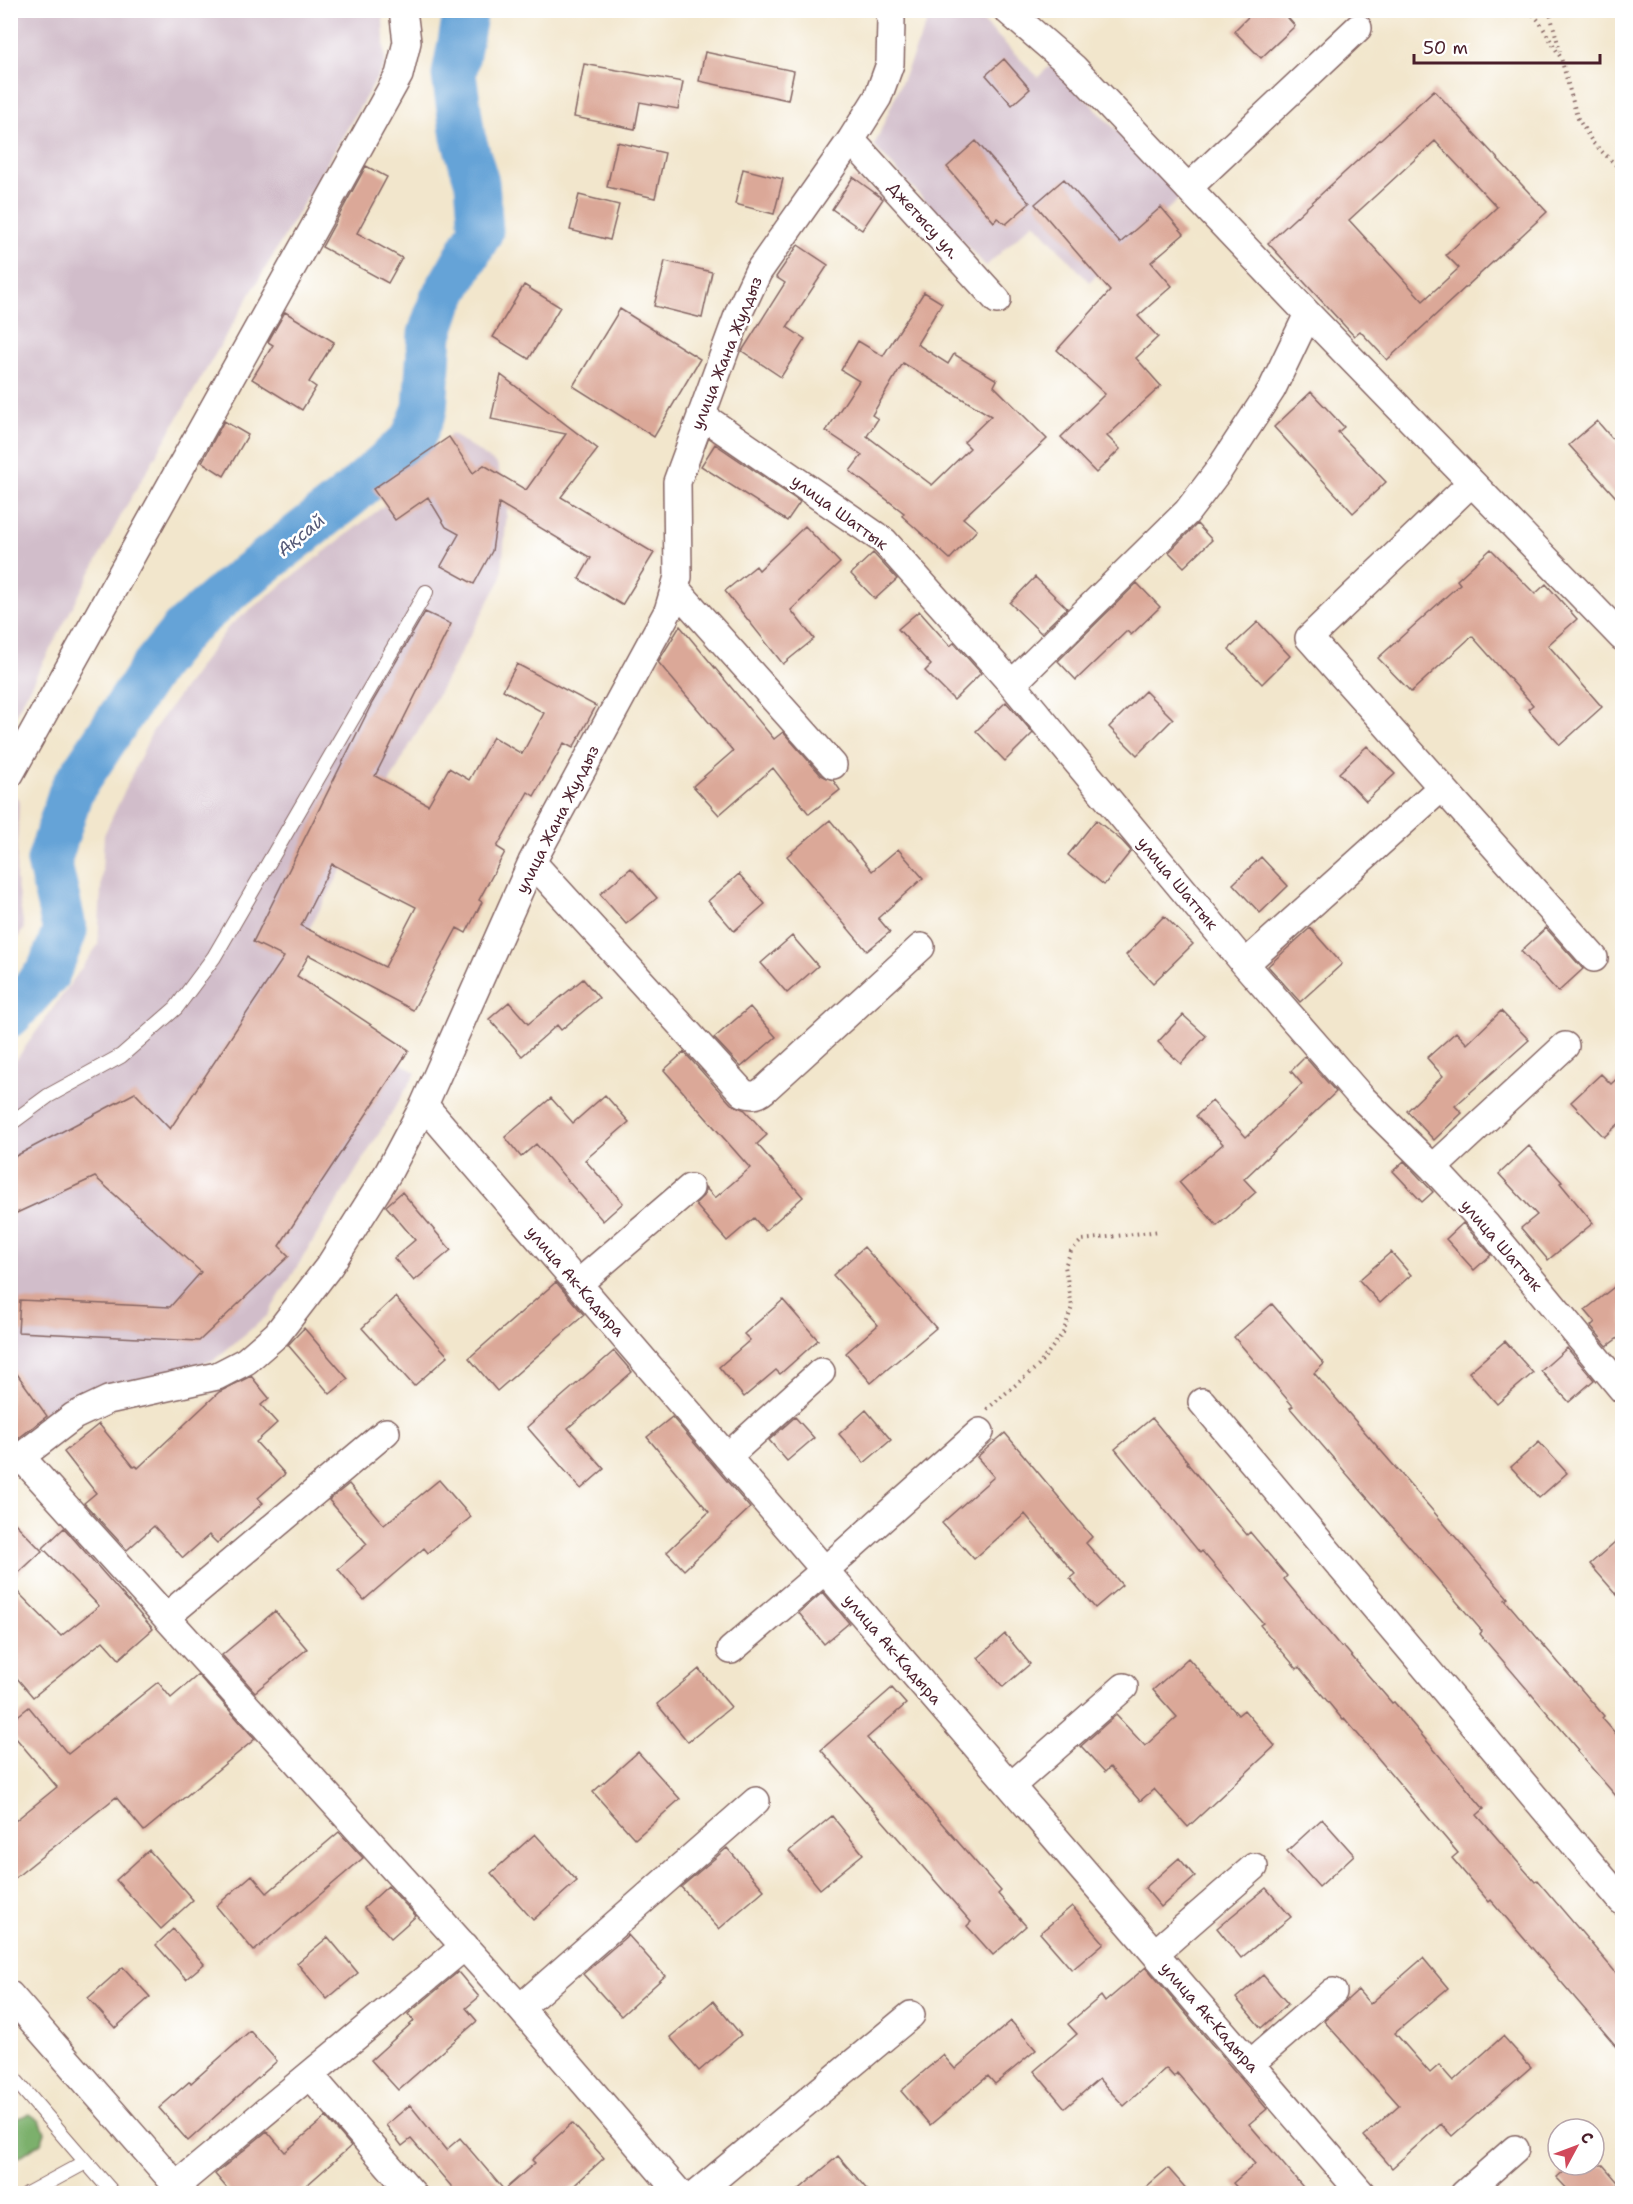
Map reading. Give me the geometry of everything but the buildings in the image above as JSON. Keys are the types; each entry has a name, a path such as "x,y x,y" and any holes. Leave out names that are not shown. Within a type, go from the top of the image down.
{"street":[{"path":"10,774 399,75 407,42 403,10"},
{"name":"улица Жана Жулдыз","path":"16,1461 74,1416 108,1400 217,1376 246,1361 277,1335 330,1265 388,1173 424,1105 532,862 668,611 678,577 676,482 740,310 758,272 851,140 878,97 890,64 890,10"},
{"path":"1007,10 1074,68 1308,315 1623,637"},
{"path":"1188,188 1358,28"},
{"name":"Джетысу ул.","path":"851,140 997,300"},
{"path":"1012,684 1187,512 1219,470 1272,389 1308,315"},
{"name":"улица Шаттык","path":"701,415 884,541 1012,684 1245,964 1362,1098 1433,1168 1487,1226 1619,1376"},
{"path":"1471,483 1309,638 1594,958"},
{"path":"675,588 834,765"},
{"path":"1245,964 1442,787"},
{"path":"532,862 735,1084 748,1095 759,1095 921,947"},
{"path":"1433,1168 1565,1046"},
{"name":"улица Ак-Кадыра","path":"424,1105 1362,2193"},
{"path":"579,1284 690,1188"},
{"path":"728,1457 821,1372"},
{"path":"1202,1402 1623,1901"},
{"path":"166,1617 386,1432"},
{"path":"731,1650 980,1432"},
{"path":"16,1461 166,1617 520,2008 680,2193"},
{"path":"1011,1786 1124,1687"},
{"path":"520,2008 756,1801"},
{"path":"1155,1953 1254,1867"},
{"path":"10,1995 180,2189 310,2075 465,1947"},
{"path":"1250,2064 1333,1992"},
{"path":"696,2193 911,2015"},
{"path":"310,2075 413,2193"},
{"path":"1464,2193 1515,2149"}],"lane":[{"path":"10,1124 48,1096 121,1056 176,1008 214,957 426,592"},
{"path":"10,2074 114,2193"},
{"path":"27,2193 86,2162"}],"path":[{"path":"1529,10 1539,21 1561,58"},
{"path":"1549,10 1577,117 1593,143 1623,171"},
{"path":"980,1432 976,1418 1038,1366 1062,1333 1072,1307 1065,1266 1071,1251 1082,1240 1160,1231"}],"shaded area":[{"path":"11,10 373,11 383,16 385,64 124,510 11,723"},
{"path":"932,11 973,11 1038,77 1052,64 1181,197 1089,282 1034,222 986,266 874,146"},
{"path":"451,433 497,464 508,501 501,579 280,982 416,1073 267,1316 214,1360 80,1395 11,1448 11,1067 98,945 104,835 152,732 229,626 430,470"},
{"path":"11,794 19,799 16,879 24,928 11,950"}],"green space":[{"path":"30,2114 40,2121 45,2132 41,2143 11,2162 11,2120"}],"waterway":[{"name":"Ақсай","path":"10,1015 48,973 65,931 49,861 71,791 153,667 183,630 229,590 350,495 412,440 425,409 430,334 441,301 481,231 477,183 463,137 454,75 466,10"}]}
